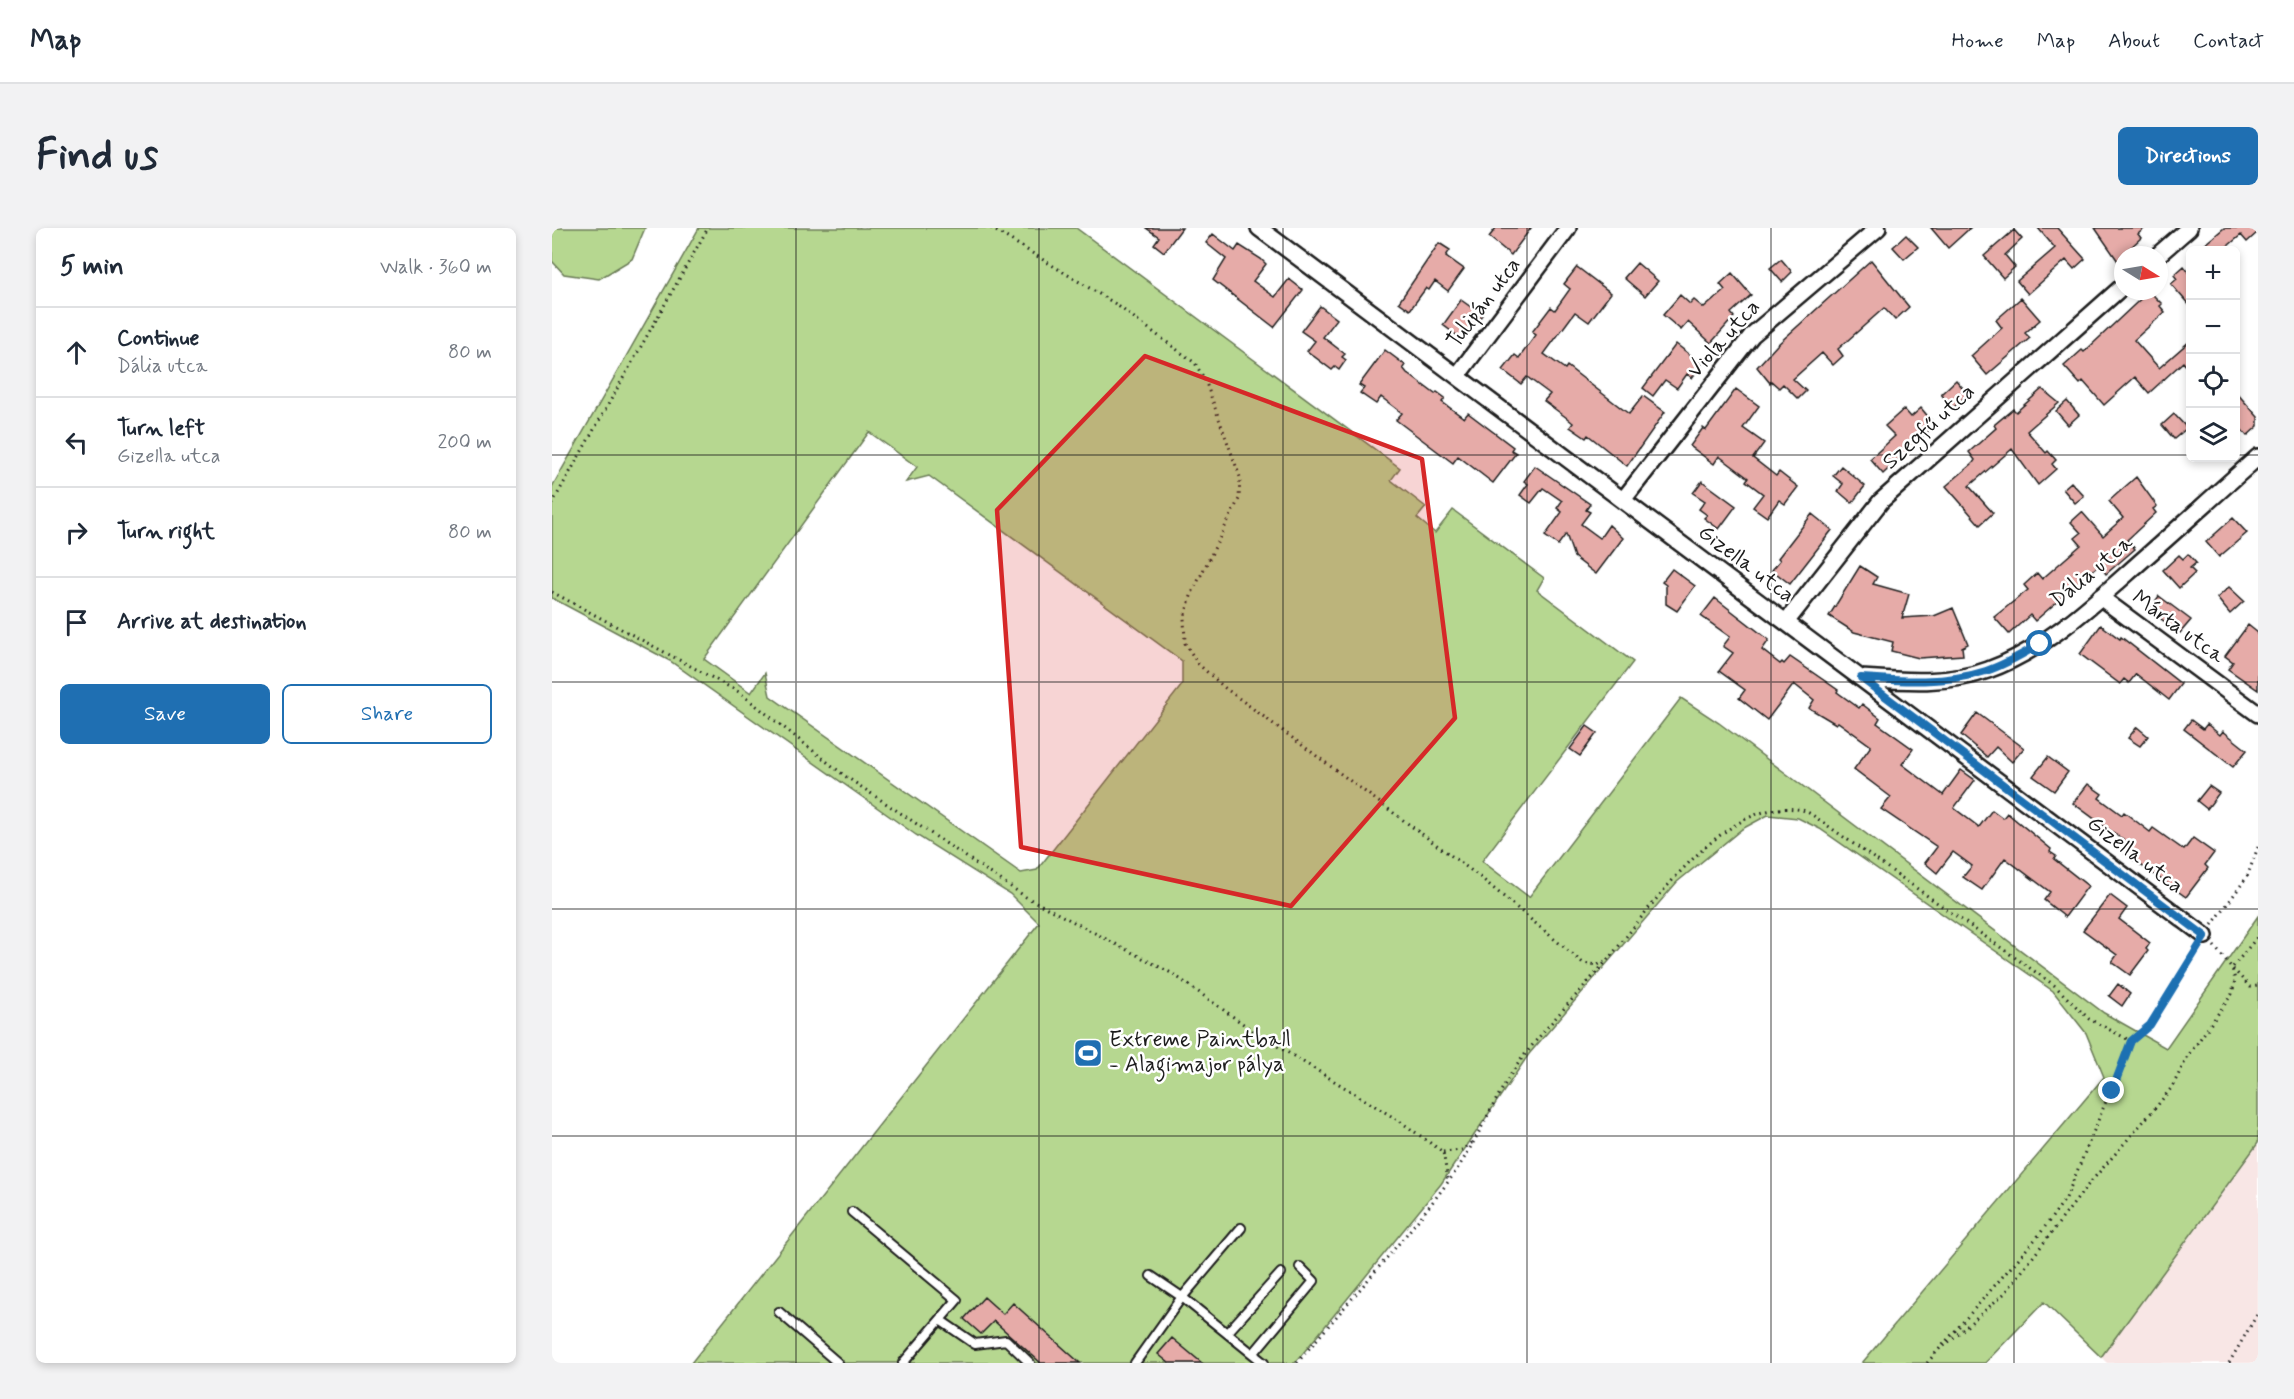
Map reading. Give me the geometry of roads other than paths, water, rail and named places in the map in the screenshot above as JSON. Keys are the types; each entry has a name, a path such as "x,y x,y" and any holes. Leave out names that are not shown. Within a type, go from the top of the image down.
{"street":[{"name":"Gizella utca","path":"1259,228 2205,936"},
{"name":"Tulipán utca","path":"1457,376 1568,228"},
{"name":"Viola utca","path":"1623,500 1752,336 1878,228"},
{"path":"2168,246 2189,228"},
{"name":"Szegfű utca","path":"1786,622 1881,501 2114,294"},
{"name":"Dália utca","path":"1861,678 1910,682 1986,671 2040,644 2100,597 2258,457"},
{"name":"Márta utca","path":"2100,597 2258,714"}],"lane":[{"path":"852,1212 957,1300 903,1363"},
{"path":"1135,1363 1182,1297 1242,1228"},
{"path":"1253,1354 1314,1281 1300,1267"},
{"path":"1227,1333 1281,1273"},
{"path":"1151,1276 1182,1297 1264,1363"},
{"path":"779,1312 838,1363"},
{"path":"940,1320 975,1344 1006,1340 1030,1363"}],"place":[{"name":"Extreme Paintball - Alagimajor pálya","path":"1088,1053"}]}
